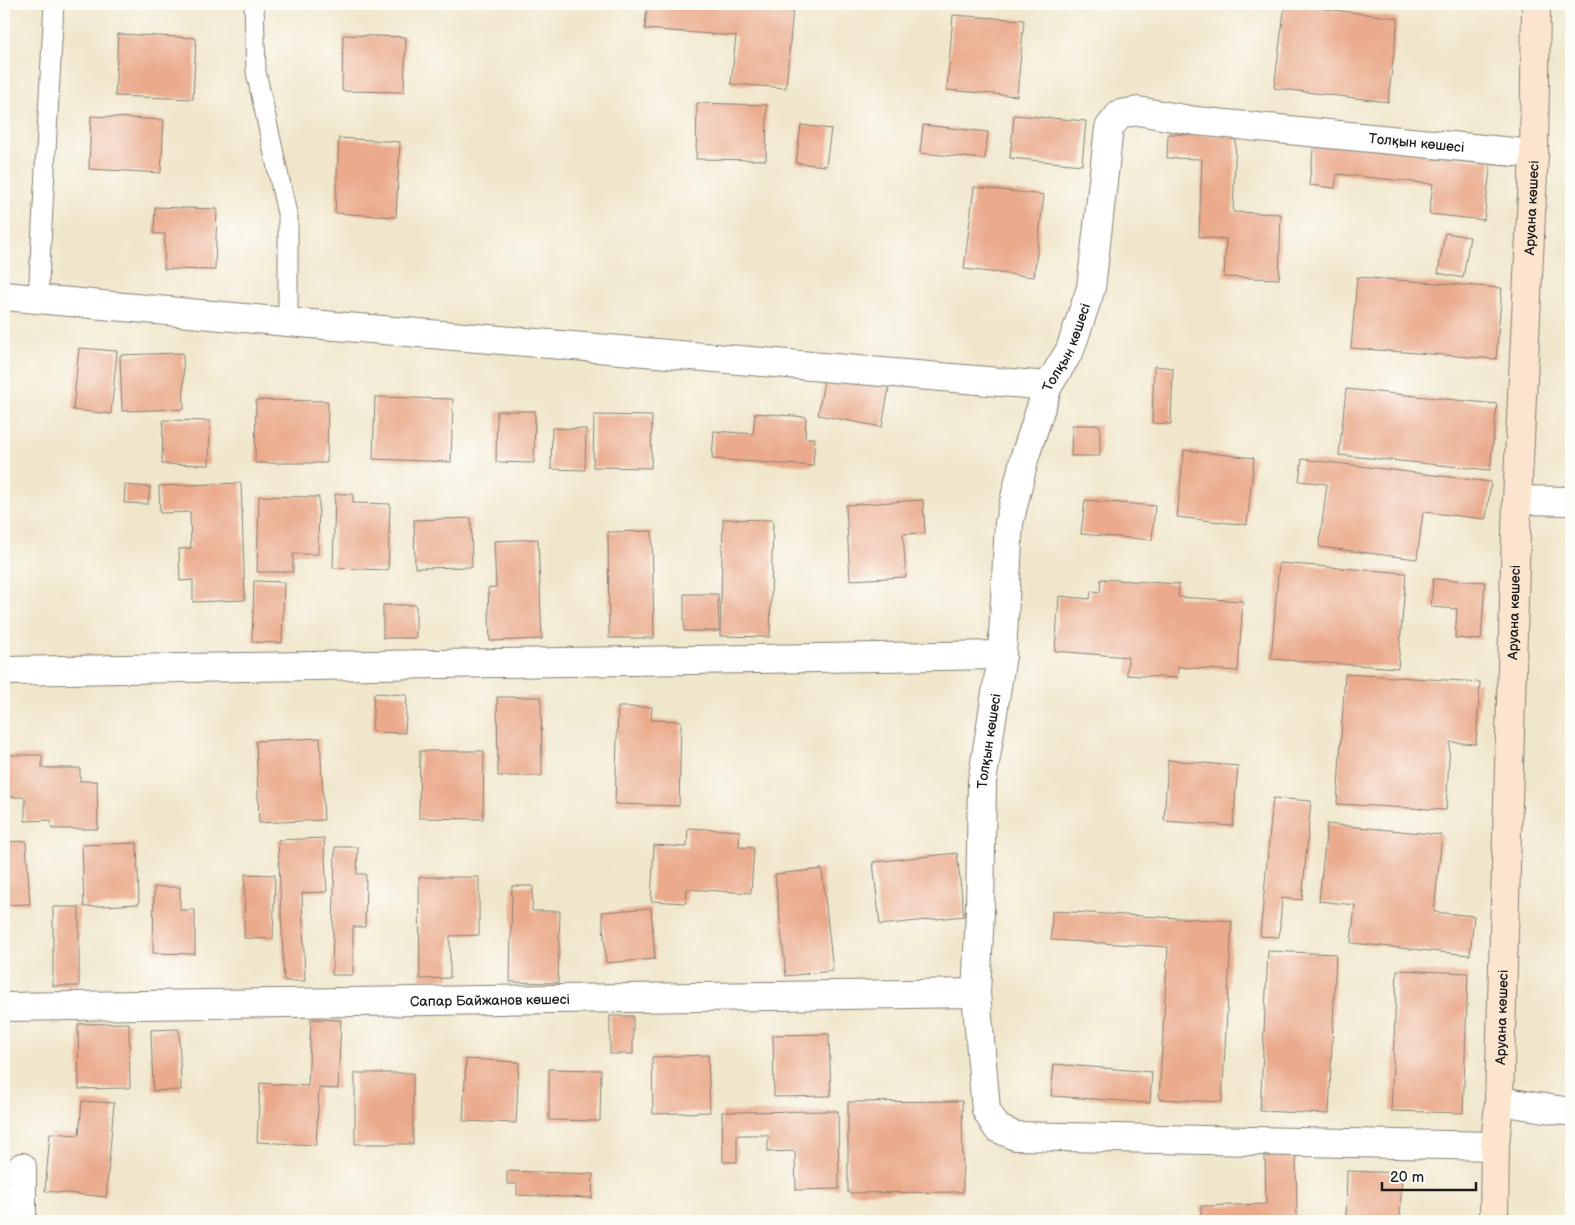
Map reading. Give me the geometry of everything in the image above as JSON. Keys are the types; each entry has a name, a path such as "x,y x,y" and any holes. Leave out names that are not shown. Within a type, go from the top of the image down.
{"street":[{"name":"Аруана көшесі","path":"1494,1221 1517,500 1534,154 1536,4"},
{"name":"Толқын көшесі","path":"1495,1146 1015,1136 997,1128 986,1110 976,994 980,911 982,782 1002,655 1009,523 1025,456 1048,386 1070,350 1091,288 1109,128 1120,114 1138,111 1196,121 1534,154"},
{"path":"4,296 288,322 1048,386"},
{"path":"1517,500 1571,501"},
{"path":"4,671 1002,655"},
{"name":"Сапар Байжанов көшесі","path":"4,1007 976,994"},
{"path":"1499,1101 1571,1112"},
{"path":"22,1167 22,1221"}],"lane":[{"path":"38,299 54,4"},
{"path":"254,4 256,72 288,218 288,322"}],"building":[{"path":"647,4 741,4 793,8 786,88 731,84 736,36 645,29"},
{"path":"1285,4 1398,18 1388,102 1274,88"},
{"path":"953,15 1024,20 1017,96 947,90"},
{"path":"118,34 196,38 193,99 115,96"},
{"path":"343,35 406,37 404,92 342,91"},
{"path":"697,103 767,105 766,160 696,159"},
{"path":"1014,115 1086,121 1082,165 1010,158"},
{"path":"91,116 164,120 161,173 89,169"},
{"path":"801,125 831,129 826,166 796,163"},
{"path":"923,125 988,132 985,159 920,153"},
{"path":"1168,134 1236,136 1233,212 1281,214 1279,279 1224,277 1226,239 1199,237 1202,159 1167,158"},
{"path":"339,138 400,142 396,217 335,213"},
{"path":"1314,142 1491,161 1484,220 1429,214 1433,184 1337,174 1335,188 1309,185"},
{"path":"974,187 1044,195 1034,277 964,269"},
{"path":"155,207 217,209 215,270 164,269 165,234 154,234"},
{"path":"1445,233 1470,237 1463,278 1438,273"},
{"path":"1357,277 1502,288 1496,359 1351,348"},
{"path":"79,348 117,351 111,414 73,410"},
{"path":"183,353 184,409 122,411 120,355"},
{"path":"1154,366 1173,368 1171,424 1152,423"},
{"path":"825,375 889,387 882,427 818,415"},
{"path":"1346,389 1497,404 1490,470 1339,455"},
{"path":"375,397 453,399 451,462 373,459"},
{"path":"256,400 328,401 327,463 255,463"},
{"path":"497,411 535,411 534,463 496,462"},
{"path":"755,413 806,417 805,438 815,438 813,466 712,459 714,431 753,434"},
{"path":"594,415 652,416 651,468 593,467"},
{"path":"163,420 210,421 209,465 162,464"},
{"path":"1072,425 1100,425 1100,456 1071,456"},
{"path":"552,428 586,429 585,470 551,469"},
{"path":"1184,450 1254,458 1247,525 1177,517"},
{"path":"1302,459 1491,482 1486,519 1423,512 1417,559 1319,547 1327,484 1299,481"},
{"path":"241,483 245,600 193,602 193,580 180,581 179,549 191,548 190,512 160,513 159,486"},
{"path":"125,485 150,487 148,504 124,503"},
{"path":"335,494 353,494 353,503 390,504 388,570 333,568"},
{"path":"259,496 319,497 318,554 293,554 293,572 257,572"},
{"path":"923,500 925,533 903,534 906,577 850,580 846,505"},
{"path":"1085,500 1155,506 1152,540 1081,534"},
{"path":"471,518 472,567 415,568 414,520"},
{"path":"723,519 773,520 770,637 720,636"},
{"path":"652,531 654,638 609,638 608,532"},
{"path":"538,539 542,639 490,641 488,588 496,587 494,541"},
{"path":"1279,563 1406,573 1398,668 1271,659"},
{"path":"1101,579 1179,584 1178,597 1243,601 1238,671 1178,667 1177,678 1127,675 1128,657 1055,651 1059,596 1090,599 1091,591 1100,592"},
{"path":"1433,579 1485,582 1481,640 1455,638 1457,609 1431,607"},
{"path":"254,581 284,582 282,643 252,642"},
{"path":"684,594 718,594 719,631 684,631"},
{"path":"383,605 416,605 416,638 383,638"},
{"path":"1345,674 1480,682 1476,744 1450,742 1446,810 1337,804"},
{"path":"374,693 407,695 405,733 372,732"},
{"path":"497,697 541,697 542,776 498,776"},
{"path":"618,707 652,707 651,720 681,721 679,806 615,804"},
{"path":"320,738 324,820 259,823 256,741"},
{"path":"420,751 484,751 483,819 419,818"},
{"path":"4,755 42,755 42,768 80,768 80,781 97,781 98,829 52,829 51,820 25,821 25,797 4,797"},
{"path":"1168,760 1238,766 1233,826 1164,821"},
{"path":"1273,798 1311,801 1302,900 1282,898 1279,937 1260,936"},
{"path":"1327,824 1442,835 1434,912 1474,916 1470,955 1351,943 1355,905 1319,901"},
{"path":"688,828 740,831 739,847 754,848 751,893 687,889 686,903 651,901 654,845 687,847"},
{"path":"324,838 327,892 302,893 305,981 284,981 278,840"},
{"path":"26,841 30,904 4,905 4,842"},
{"path":"137,843 139,904 84,907 82,845"},
{"path":"335,847 358,847 357,874 366,874 365,927 353,927 353,975 332,975"},
{"path":"957,853 964,916 880,925 873,862"},
{"path":"822,869 833,971 786,976 775,874"},
{"path":"245,874 275,875 273,939 244,938"},
{"path":"419,877 479,877 479,935 450,936 450,978 420,979"},
{"path":"512,886 533,886 532,911 560,911 558,983 510,982"},
{"path":"154,887 180,887 180,910 195,910 195,954 153,953"},
{"path":"53,907 79,907 79,986 53,986"},
{"path":"651,908 655,959 606,963 602,912"},
{"path":"1052,911 1232,921 1222,1102 1159,1099 1168,947 1051,940"},
{"path":"1268,951 1336,954 1329,1114 1260,1111"},
{"path":"1397,970 1468,973 1463,1113 1391,1111"},
{"path":"610,1016 633,1016 633,1054 610,1054"},
{"path":"311,1019 341,1020 338,1089 319,1088 316,1145 257,1142 260,1083 308,1086"},
{"path":"129,1023 130,1088 79,1089 78,1024"},
{"path":"179,1029 181,1090 153,1091 151,1030"},
{"path":"829,1034 831,1096 774,1097 773,1035"},
{"path":"708,1055 710,1112 653,1114 652,1057"},
{"path":"466,1059 519,1062 516,1123 463,1121"},
{"path":"1054,1064 1152,1072 1150,1103 1051,1096"},
{"path":"549,1069 601,1070 600,1121 549,1120"},
{"path":"355,1073 413,1073 413,1144 355,1144"},
{"path":"82,1101 114,1103 106,1197 45,1191 50,1133 79,1135"},
{"path":"962,1101 963,1192 848,1193 848,1102"},
{"path":"838,1111 839,1189 796,1190 795,1151 768,1152 768,1135 737,1135 737,1162 723,1162 722,1112"},
{"path":"1296,1155 1297,1221 1201,1221 1201,1206 1266,1204 1265,1156"},
{"path":"507,1171 593,1174 592,1198 517,1195 517,1184 507,1184"},
{"path":"1347,1171 1402,1173 1400,1221 1346,1221"}]}
